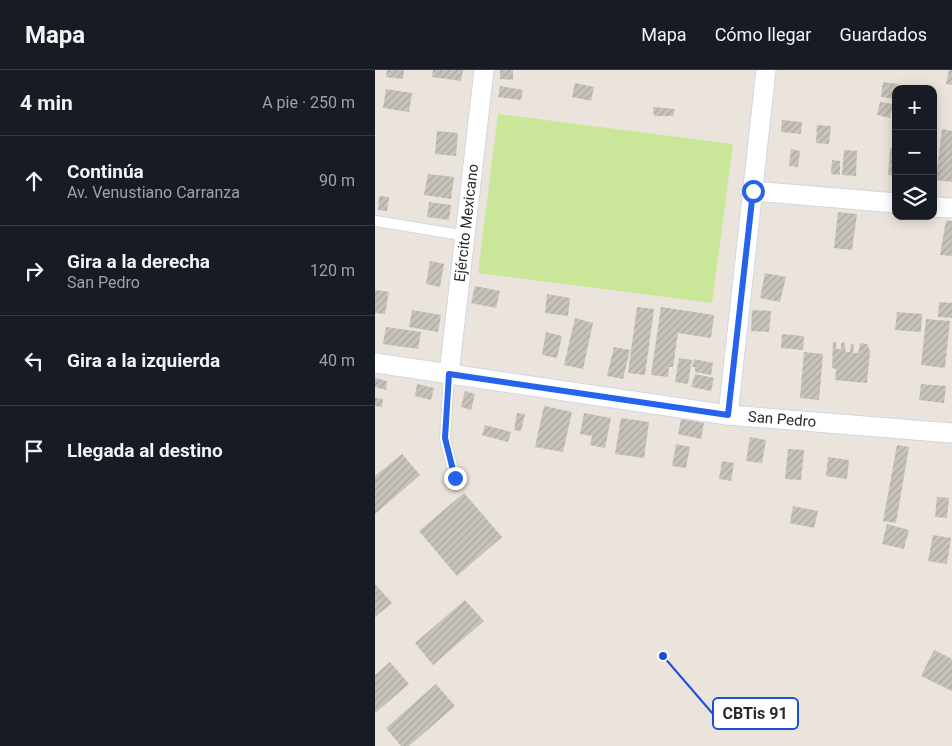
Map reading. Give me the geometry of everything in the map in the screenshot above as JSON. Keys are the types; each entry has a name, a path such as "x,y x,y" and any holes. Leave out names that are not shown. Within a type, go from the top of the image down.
{"street":[{"name":"Ejército Mexicano","path":"449,374 467,236 484,70"},
{"path":"728,415 766,70"},
{"path":"753,191 892,203"},
{"path":"937,207 952,208"},
{"name":"San Pedro","path":"375,363 728,415 952,434"}],"lane":[{"path":"375,221 467,236"},
{"path":"449,374 445,438 455,478"}],"green space":[{"path":"498,114 733,144 712,303 478,273"}],"building":[{"path":"387,70 404,70 403,79 386,77"},
{"path":"433,70 463,70 461,81 432,77"},
{"path":"500,70 513,70 513,80 500,79"},
{"path":"949,70 952,70 952,85 946,84"},
{"path":"883,82 898,84 892,85 892,99 881,97"},
{"path":"575,83 594,87 591,101 572,97"},
{"path":"500,86 523,90 521,100 498,97"},
{"path":"386,89 412,93 409,112 383,108"},
{"path":"880,102 892,104 890,118 877,115"},
{"path":"653,107 675,109 673,116 654,116"},
{"path":"782,120 802,122 801,134 781,132"},
{"path":"817,125 831,126 829,144 816,143"},
{"path":"942,129 952,131 952,182 937,180"},
{"path":"437,131 458,133 456,156 435,154"},
{"path":"890,148 892,148 892,176 888,175"},
{"path":"791,149 800,151 798,167 789,166"},
{"path":"844,150 857,151 856,176 842,175"},
{"path":"832,160 840,161 840,175 831,174"},
{"path":"428,174 454,177 451,199 424,195"},
{"path":"379,196 389,197 387,211 378,210"},
{"path":"429,202 451,205 449,220 427,217"},
{"path":"838,212 857,214 852,250 834,248"},
{"path":"946,220 952,221 952,256 940,255"},
{"path":"430,261 444,264 440,287 426,284"},
{"path":"765,273 786,277 780,302 760,298"},
{"path":"475,286 500,291 496,308 471,303"},
{"path":"375,290 389,292 385,314 375,313"},
{"path":"547,294 570,298 568,316 545,313"},
{"path":"939,302 952,303 952,318 938,317"},
{"path":"637,307 654,309 645,375 628,373"},
{"path":"661,307 714,315 711,338 678,333 673,367 669,367 668,377 651,375"},
{"path":"412,310 441,315 438,332 409,327"},
{"path":"752,310 771,311 769,332 751,331"},
{"path":"897,312 922,314 921,332 895,330"},
{"path":"575,318 593,323 583,369 564,365"},
{"path":"926,319 950,321 945,368 921,365"},
{"path":"386,327 421,332 418,349 383,344"},
{"path":"546,332 562,336 557,358 542,355"},
{"path":"782,334 804,336 803,350 781,348"},
{"path":"833,342 836,342 836,349 841,349 841,343 844,342 846,352 850,352 851,344 854,344 853,353 858,353 860,343 867,344 870,351 867,383 835,380 836,369 832,368"},
{"path":"614,347 630,350 623,379 607,376"},
{"path":"804,352 823,354 819,400 800,398"},
{"path":"679,358 692,360 688,384 675,382"},
{"path":"694,359 713,363 711,375 695,372 695,367 692,367"},
{"path":"695,374 714,378 711,391 691,387"},
{"path":"375,378 387,381 386,390 375,387"},
{"path":"417,384 434,388 431,400 415,396"},
{"path":"921,384 946,386 944,403 919,400"},
{"path":"465,391 475,394 471,410 461,407"},
{"path":"375,398 383,399 382,407 375,406"},
{"path":"544,406 572,412 563,452 535,447"},
{"path":"517,413 525,414 521,431 514,430"},
{"path":"584,413 611,418 605,448 590,445 592,436 580,434"},
{"path":"621,418 649,422 644,458 615,454"},
{"path":"681,419 704,423 701,439 678,434"},
{"path":"485,425 511,432 508,442 482,435"},
{"path":"750,437 766,440 762,463 746,461"},
{"path":"676,444 690,447 686,468 672,466"},
{"path":"897,445 909,447 896,523 883,521"},
{"path":"788,449 804,450 801,480 785,479"},
{"path":"402,454 420,475 375,514 375,476"},
{"path":"828,457 849,460 847,479 826,476"},
{"path":"722,461 734,463 731,481 719,479"},
{"path":"464,493 502,537 457,576 419,531"},
{"path":"937,497 949,498 947,518 935,517"},
{"path":"793,506 818,511 814,528 790,523"},
{"path":"887,524 909,530 904,549 882,544"},
{"path":"933,535 951,538 947,564 928,561"},
{"path":"375,584 392,603 375,617"},
{"path":"465,600 484,621 433,665 415,643"},
{"path":"934,650 952,659 952,691 921,676"},
{"path":"390,662 409,684 375,713 375,675"},
{"path":"436,684 455,706 409,746 401,746 386,728"}],"place":[{"name":"CBTis 91","path":"663,656"}],"route":[{"path":"455,478 445,438 449,374 728,415 753,191"}]}
